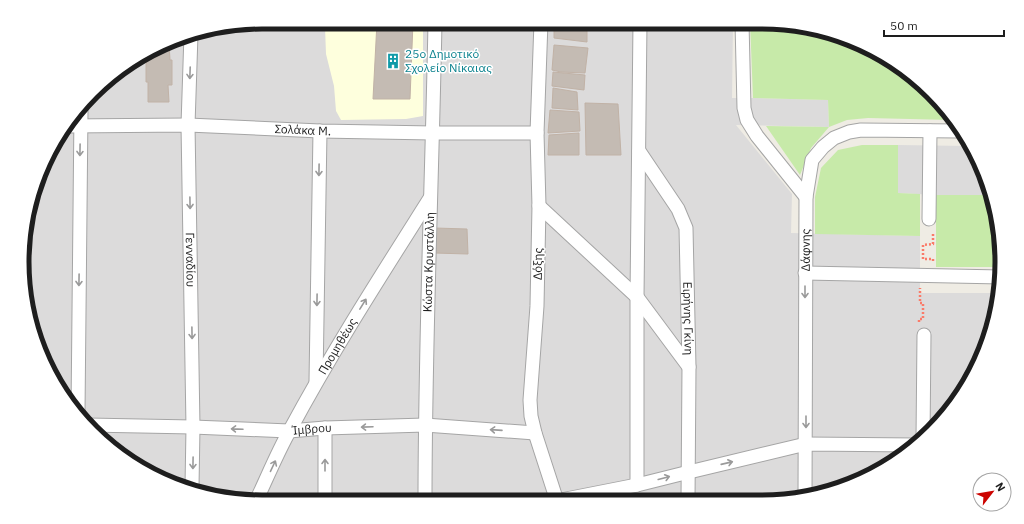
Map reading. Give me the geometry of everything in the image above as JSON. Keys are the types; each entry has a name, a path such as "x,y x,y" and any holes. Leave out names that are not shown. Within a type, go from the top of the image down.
{"street":[{"name":"Κώστα Κρυστάλλη","path":"425,495 425,425 435,29"},
{"name":"Δόξης","path":"541,29 537,133 539,206 537,306 530,400 535,433 555,495"},
{"path":"637,485 637,297 640,29"},
{"path":"742,29 744,108 747,120 757,136 806,197"},
{"name":"Γενναδίου","path":"191,40 188,125 193,427 192,484"},
{"name":"Σολάκα Μ.","path":"74,126 188,125 320,131 537,133"},
{"path":"74,126 78,405"},
{"name":"Δάφνης","path":"805,491 806,197 812,160 823,147 834,138 849,132 861,130 955,131"},
{"path":"316,382 320,131"},
{"path":"930,131 931,224"},
{"name":"Ειρήνης Γκίνη","path":"639,151 678,209 686,228 689,367 688,495"},
{"name":"Προμηθέως","path":"259,495 289,431 316,382 430,197"},
{"path":"539,206 637,297 689,367"},
{"path":"805,273 995,277"},
{"path":"922,330 923,431"},
{"name":"Ίμβρου","path":"95,425 289,431 325,428 425,425 535,433"},
{"path":"325,428 325,495"},
{"path":"584,495 637,485 806,444 907,445"}],"path":[{"path":"931,224 933,244 924,245 924,259 933,259"},
{"path":"921,276 920,303 923,303 923,319 919,319 922,330"}],"shaded area":[{"path":"247,29 733,29 732,98 828,100 829,127 736,125 792,194 791,233 920,236 920,293 993,293 991,307 983,337 971,365 947,404 916,437 904,447 878,464 837,483 807,491 777,495 247,495 217,491 187,483 159,471 145,464 120,447 87,416 77,404 60,378 41,337 33,307 29,277 29,247 33,217 41,187 60,145 77,120 97,97 120,77 145,60 187,41 217,33"},
{"path":"325,29 423,29 423,116 406,119 341,120 336,111 334,86 326,54"},
{"path":"898,145 964,146 971,159 985,195 936,195 898,193"}],"green space":[{"path":"750,29 777,29 807,33 837,41 879,60 916,87 947,120 868,118 847,120 829,127 828,100 753,98"},
{"path":"766,126 829,127 811,148 800,175"},
{"path":"862,145 898,145 898,193 920,194 920,236 815,234 815,197 821,168 838,150"},
{"path":"936,195 985,195 991,217 995,247 995,267 936,267"}],"building":[{"name":"25o Δημοτικό Σχολείο Νίκαιας","path":"377,29 413,29 410,99 373,99"},
{"path":"554,29 587,29 587,42 554,38"},
{"path":"554,45 588,48 585,73 552,70"},
{"path":"169,49 170,60 172,60 172,85 168,85 169,102 148,102 146,62 142,62"},
{"path":"553,72 585,75 584,90 552,86"},
{"path":"553,88 577,92 578,110 552,108"},
{"path":"585,103 618,104 621,155 586,155"},
{"path":"550,110 579,112 580,131 548,133"},
{"path":"579,133 579,155 548,155 549,135"},
{"path":"435,228 467,229 468,254 434,253"}],"place":[{"name":"25o Δημοτικό Σχολείο Νίκαιας","path":"393,61"}]}
